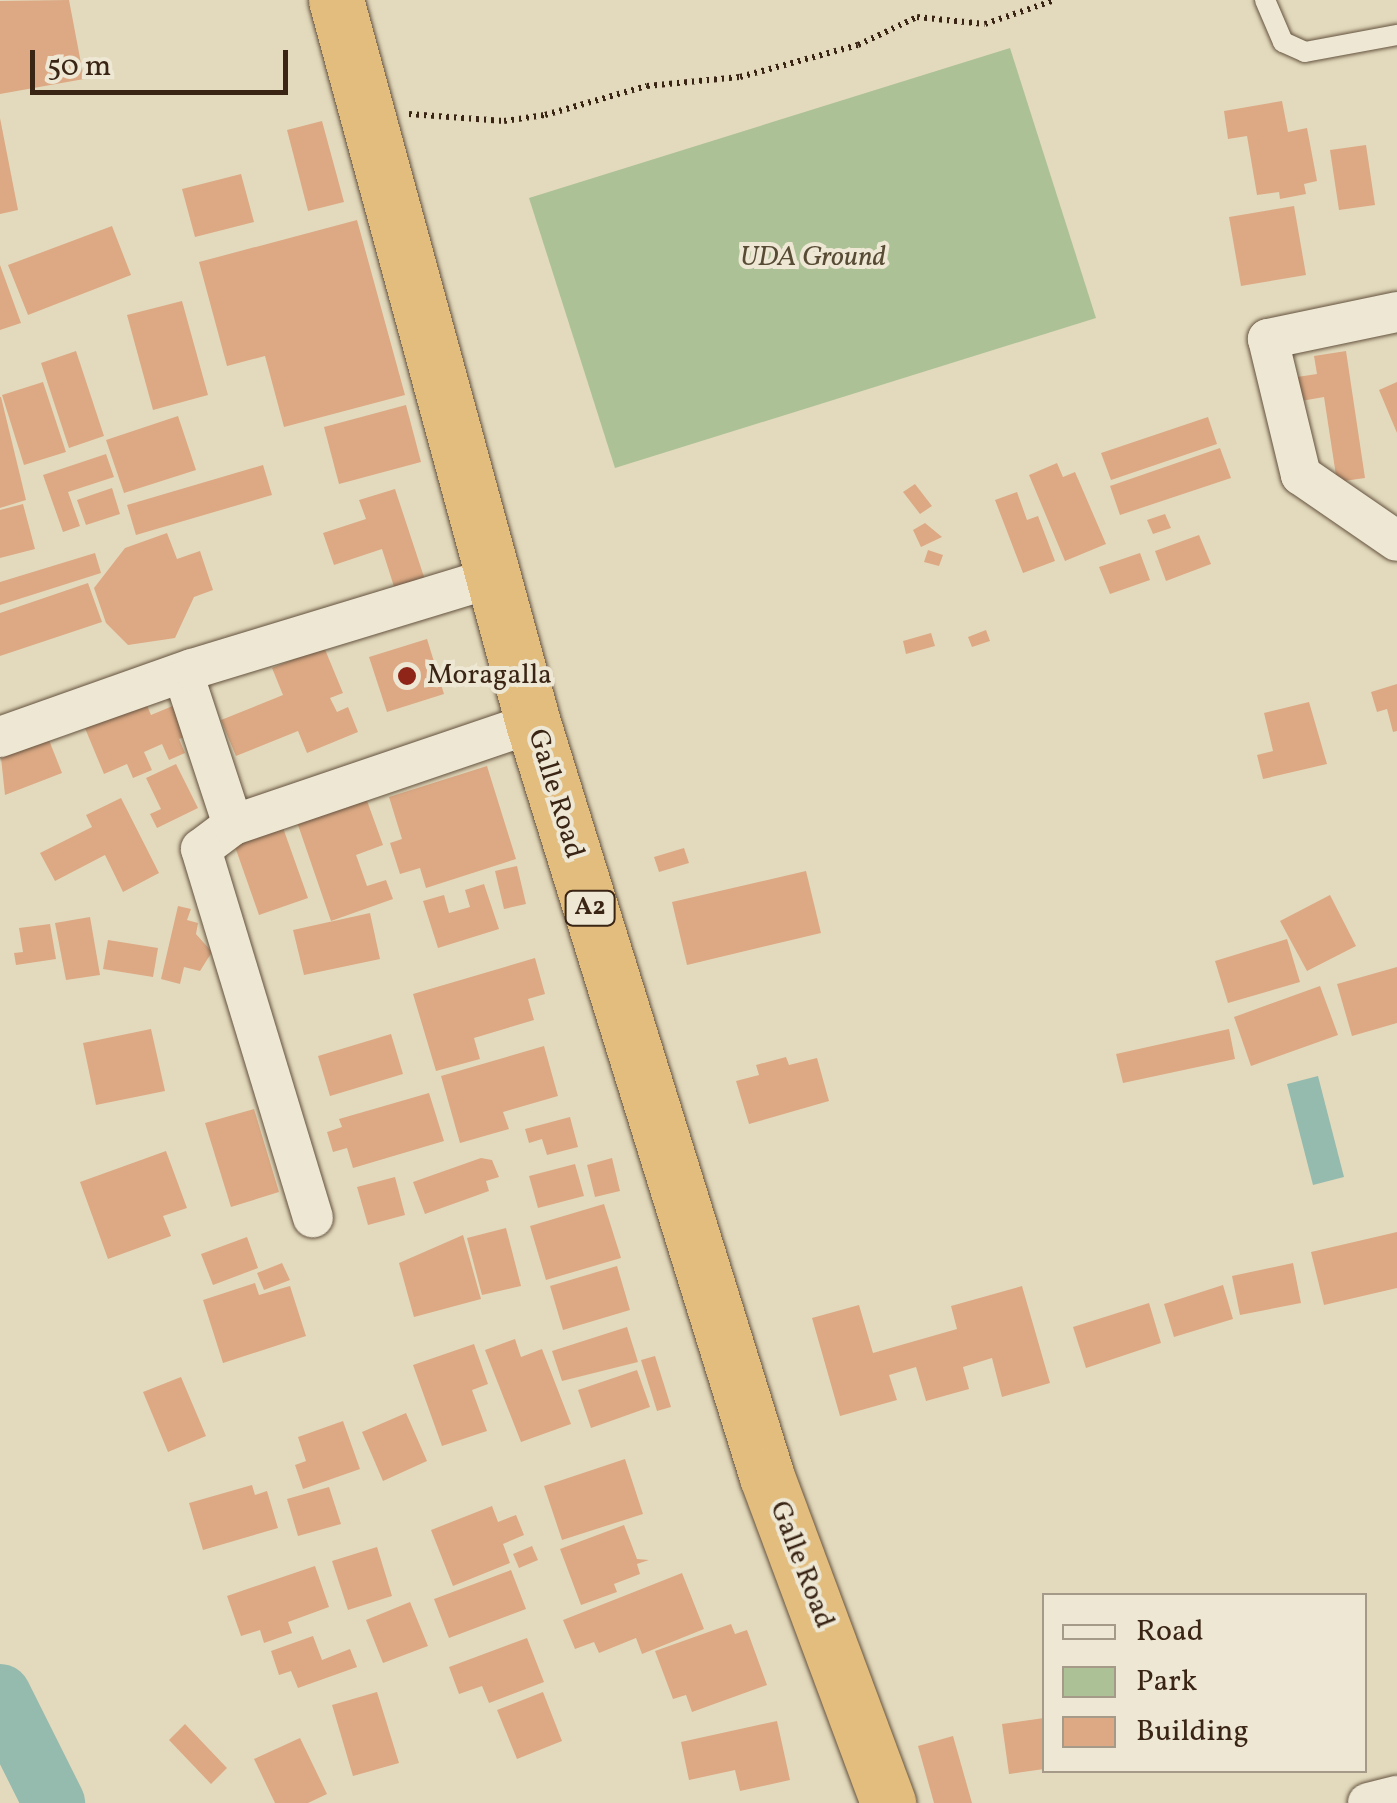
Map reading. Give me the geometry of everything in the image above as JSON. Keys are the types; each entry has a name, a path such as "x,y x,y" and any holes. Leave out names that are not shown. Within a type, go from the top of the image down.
{"highway":[{"name":"Galle Road","path":"336,0 533,724 766,1477 888,1803"}],"street":[{"path":"1397,312 1268,339 1301,475 1397,541"},
{"path":"0,737 183,672 492,578"},
{"path":"183,672 233,825"},
{"path":"313,1218 202,849 233,825 533,724"},
{"path":"1368,1803 1397,1796"}],"lane":[{"path":"1265,0 1283,42 1305,52 1397,35"}],"path":[{"path":"368,112 504,120 545,115 647,86 740,77 858,45 917,17 984,24 1056,0"}],"green space":[{"name":"UDA Ground","path":"1010,48 1096,318 615,468 529,198"}],"water":[{"path":"1318,1076 1344,1177 1313,1185 1287,1084"}],"building":[{"path":"69,0 84,79 0,94 0,1"},
{"path":"1282,101 1288,132 1307,128 1317,181 1304,184 1306,194 1280,199 1279,192 1257,195 1247,136 1228,139 1224,111"},
{"path":"0,118 18,210 0,214"},
{"path":"322,121 344,202 308,211 287,130"},
{"path":"1366,145 1375,205 1339,210 1330,150"},
{"path":"241,174 254,222 195,237 182,189"},
{"path":"1294,206 1306,275 1241,286 1229,217"},
{"path":"357,220 405,395 284,427 265,356 227,366 199,262"},
{"path":"112,226 131,275 28,315 8,265"},
{"path":"0,265 21,323 0,330"},
{"path":"182,301 208,395 153,410 127,315"},
{"path":"76,351 104,436 69,448 41,363"},
{"path":"1346,351 1365,478 1337,482 1324,397 1301,401 1297,377 1317,374 1314,356"},
{"path":"43,382 66,452 24,465 2,395"},
{"path":"1397,382 1397,433 1379,390"},
{"path":"0,397 26,500 0,508"},
{"path":"406,405 421,462 339,484 324,427"},
{"path":"178,416 196,470 124,493 106,440"},
{"path":"1208,417 1217,444 1111,480 1101,453"},
{"path":"1220,448 1231,478 1120,515 1110,486"},
{"path":"106,454 114,477 68,492 80,526 63,532 43,475"},
{"path":"1057,463 1063,477 1075,472 1106,544 1065,561 1029,475"},
{"path":"263,465 272,495 136,535 127,505"},
{"path":"915,484 932,506 920,514 903,492"},
{"path":"112,488 120,514 86,525 77,500"},
{"path":"395,489 427,586 397,596 382,549 334,565 323,533 366,519 359,500"},
{"path":"1017,492 1027,520 1038,516 1055,561 1023,573 995,500"},
{"path":"23,504 35,549 0,558 0,510"},
{"path":"1165,514 1171,528 1153,534 1147,520"},
{"path":"925,523 942,537 921,547 913,530"},
{"path":"167,533 177,559 200,551 213,590 194,597 175,638 128,645 106,623 94,588 125,548"},
{"path":"1199,535 1211,564 1166,581 1155,551"},
{"path":"928,550 943,555 939,566 924,562"},
{"path":"95,553 101,573 0,605 0,582"},
{"path":"1140,553 1150,580 1110,594 1099,567"},
{"path":"88,583 102,622 0,656 0,613"},
{"path":"986,630 990,641 972,647 968,637"},
{"path":"931,633 935,646 906,654 903,641"},
{"name":"Moragalla","path":"427,639 444,694 387,712 369,657"},
{"path":"324,647 343,693 330,698 337,712 348,707 358,732 307,753 298,731 236,756 221,720 283,695 272,668"},
{"path":"1397,684 1397,731 1393,732 1387,709 1377,712 1371,692"},
{"path":"143,696 151,715 175,705 187,736 179,739 185,753 169,760 162,744 144,752 152,770 133,778 127,764 104,774 82,721"},
{"path":"1309,702 1327,764 1263,779 1257,755 1273,751 1264,713"},
{"path":"45,730 62,773 5,795 0,748"},
{"path":"176,764 198,808 157,828 150,814 161,809 146,778"},
{"path":"487,766 516,859 426,888 420,868 400,874 390,843 402,839 389,797"},
{"path":"121,798 159,873 123,892 105,855 55,881 40,853 92,827 86,815"},
{"path":"366,798 383,845 356,855 367,886 386,880 393,899 331,921 297,822"},
{"path":"282,825 308,898 259,915 233,841"},
{"path":"684,848 689,863 659,872 654,857"},
{"path":"517,866 526,904 504,909 495,871"},
{"path":"806,871 821,933 687,965 672,902"},
{"path":"484,884 499,929 438,948 423,901 444,895 449,913 470,907 465,890"},
{"path":"1330,895 1356,946 1307,971 1280,921"},
{"path":"178,906 191,909 187,920 198,923 196,934 212,952 200,971 184,967 180,984 161,979"},
{"path":"370,913 380,959 304,975 293,930"},
{"path":"90,917 100,975 66,980 55,923"},
{"path":"50,924 56,959 16,965 14,953 23,952 19,928"},
{"path":"1287,939 1300,982 1228,1003 1215,961"},
{"path":"108,940 158,948 153,977 103,969"},
{"path":"535,958 545,994 528,999 534,1020 474,1038 480,1059 436,1071 413,994"},
{"path":"1397,967 1397,1023 1352,1036 1337,984"},
{"path":"1320,986 1338,1035 1251,1066 1234,1017"},
{"path":"151,1029 165,1091 96,1105 83,1043"},
{"path":"1229,1029 1235,1059 1123,1083 1116,1054"},
{"path":"391,1034 403,1074 330,1096 318,1056"},
{"path":"544,1046 558,1096 503,1112 509,1129 460,1143 441,1076"},
{"path":"786,1057 789,1065 817,1058 829,1101 749,1124 736,1081 759,1075 756,1065"},
{"path":"429,1093 444,1141 353,1168 347,1148 333,1152 327,1132 342,1127 339,1119"},
{"path":"254,1109 279,1192 231,1207 205,1123"},
{"path":"570,1117 578,1147 547,1155 542,1139 529,1143 525,1129"},
{"path":"166,1151 187,1208 163,1216 171,1236 108,1259 80,1182"},
{"path":"481,1158 492,1160 499,1177 486,1181 489,1191 425,1214 413,1182"},
{"path":"612,1158 620,1191 595,1197 587,1165"},
{"path":"575,1164 584,1196 538,1208 529,1176"},
{"path":"395,1177 405,1215 368,1225 357,1187"},
{"path":"604,1204 621,1258 546,1280 530,1226"},
{"path":"506,1228 521,1286 482,1295 467,1238"},
{"path":"1397,1232 1397,1288 1324,1305 1311,1252"},
{"path":"463,1235 481,1299 414,1317 399,1263"},
{"path":"247,1237 258,1268 213,1285 201,1254"},
{"path":"282,1263 290,1280 264,1290 257,1273"},
{"path":"1293,1263 1301,1303 1240,1315 1232,1276"},
{"path":"617,1266 630,1310 563,1330 550,1286"},
{"path":"255,1283 259,1295 290,1286 306,1336 223,1363 203,1300"},
{"path":"1223,1285 1233,1319 1174,1337 1164,1304"},
{"path":"1022,1286 1050,1383 1002,1397 992,1358 963,1367 969,1389 926,1401 916,1367 889,1375 897,1400 840,1416 812,1318 859,1305 873,1353 957,1329 951,1306"},
{"path":"1149,1303 1161,1343 1086,1368 1073,1327"},
{"path":"627,1327 638,1362 562,1381 552,1351"},
{"path":"515,1339 521,1357 542,1349 571,1424 521,1442 485,1350"},
{"path":"474,1344 488,1384 472,1390 487,1431 442,1446 413,1365"},
{"path":"655,1356 671,1407 657,1411 641,1360"},
{"path":"637,1370 650,1407 591,1428 578,1390"},
{"path":"181,1377 206,1436 168,1452 143,1392"},
{"path":"406,1413 427,1461 383,1481 362,1432"},
{"path":"343,1421 360,1469 303,1489 295,1465 306,1461 298,1437"},
{"path":"625,1459 643,1514 562,1540 544,1486"},
{"path":"252,1485 255,1495 267,1491 278,1528 203,1550 189,1503"},
{"path":"329,1487 341,1524 298,1536 287,1499"},
{"path":"492,1506 498,1522 516,1515 524,1535 503,1544 510,1563 453,1586 431,1530"},
{"path":"624,1525 637,1559 649,1560 637,1564 640,1574 614,1584 617,1592 581,1605 560,1549"},
{"path":"532,1546 538,1560 519,1568 513,1554"},
{"path":"377,1547 392,1596 348,1610 332,1561"},
{"path":"315,1566 329,1607 288,1622 292,1633 264,1643 260,1630 241,1636 227,1596"},
{"path":"511,1570 526,1609 449,1638 434,1599"},
{"path":"682,1573 704,1629 642,1654 636,1638 599,1653 594,1642 575,1649 563,1620"},
{"path":"410,1602 428,1646 383,1663 366,1620"},
{"path":"731,1624 735,1634 747,1630 767,1685 692,1712 686,1695 673,1699 655,1651"},
{"path":"313,1636 322,1660 350,1649 357,1667 298,1688 291,1671 279,1675 271,1651"},
{"path":"527,1638 544,1682 489,1703 482,1686 459,1694 449,1667"},
{"path":"377,1692 399,1763 353,1776 332,1705"},
{"path":"543,1692 562,1741 517,1759 497,1710"},
{"path":"1042,1718 1042,1769 1009,1774 1002,1724"},
{"path":"777,1721 790,1780 740,1791 735,1770 689,1780 681,1742"},
{"path":"185,1724 227,1768 211,1784 169,1740"},
{"path":"953,1736 972,1803 934,1803 918,1746"},
{"path":"300,1738 327,1794 308,1803 275,1803 254,1759"}],"waterway":[{"path":"0,1695 54,1803"}],"place":[{"name":"Moragalla","path":"407,676"}]}
